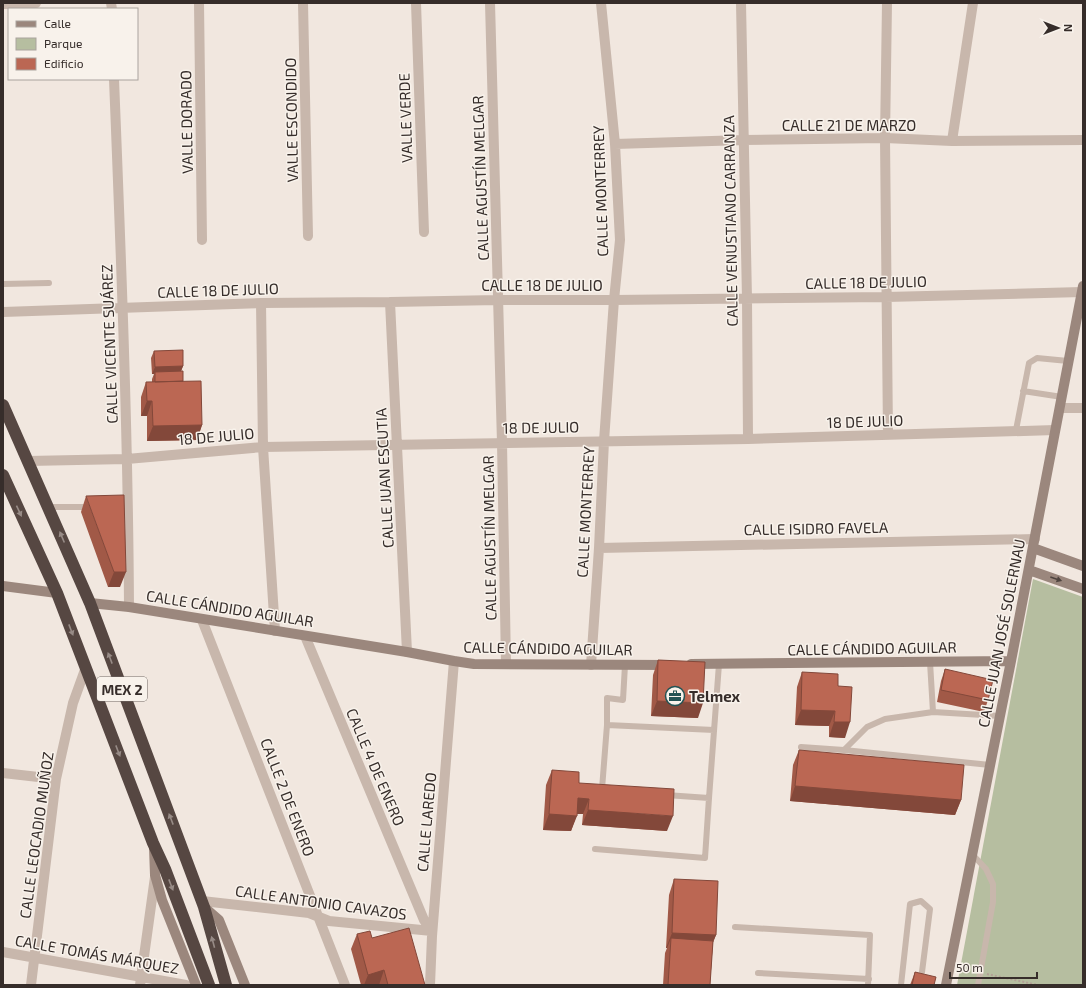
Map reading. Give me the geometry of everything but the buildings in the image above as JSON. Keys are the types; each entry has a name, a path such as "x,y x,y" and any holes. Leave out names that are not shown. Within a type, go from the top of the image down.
{"highway":[{"name":"MEX 2","path":"3,405 90,603 203,904 225,982"},
{"name":"MEX 2","path":"3,475 57,594 209,985"}],"street":[{"path":"3,4 36,3"},
{"name":"VALLE DORADO","path":"199,3 202,240"},
{"name":"VALLE ESCONDIDO","path":"303,3 308,236"},
{"name":"VALLE VERDE","path":"416,3 424,232"},
{"name":"CALLE AGUSTÍN MELGAR","path":"490,3 502,443 506,664"},
{"name":"CALLE MONTERREY","path":"591,665 604,441 614,300 620,240 615,144 601,3"},
{"name":"CALLE VENUSTIANO CARRANZA","path":"741,3 747,299 748,439"},
{"path":"887,3 885,138 888,436"},
{"path":"952,141 973,3"},
{"name":"CALLE VICENTE SUÁREZ","path":"114,80 123,308 127,459 124,507 129,607"},
{"name":"CALLE 21 DE MARZO","path":"615,144 885,138 952,141 1083,140"},
{"name":"CALLE 18 DE JULIO","path":"3,312 261,303 886,297 1082,289"},
{"name":"CALLE JUAN JOSÉ SOLERNAU","path":"946,985 1034,544 1082,289"},
{"name":"CALLE JUAN ESCUTIA","path":"390,302 408,652"},
{"path":"261,303 263,447 275,631"},
{"path":"1061,402 1083,408"},
{"name":"18 DE JULIO","path":"28,462 127,459 263,447 888,436 1016,430 1055,430"},
{"path":"1034,544 1083,566"},
{"name":"CALLE ISIDRO FAVELA","path":"598,548 1034,544"},
{"path":"1028,570 1083,589"},
{"path":"3,586 57,594"},
{"name":"CALLE CÁNDIDO AGUILAR","path":"90,603 129,607 474,664 625,665 1011,661"},
{"name":"CALLE 2 DE ENERO","path":"202,620 346,985"},
{"name":"CALLE 4 DE ENERO","path":"305,636 424,920 432,934"},
{"name":"CALLE LAREDO","path":"430,985 432,934 454,661"},
{"name":"CALLE LEOCADIO MUÑOZ","path":"31,985 56,779 73,703 86,667"},
{"path":"3,773 56,779"},
{"path":"141,981 155,875 153,843"},
{"path":"155,875 162,900 196,985"},
{"path":"203,904 219,920 245,985"},
{"name":"CALLE ANTONIO CAVAZOS","path":"203,904 309,912 329,921 432,934"},
{"name":"CALLE TOMÁS MÁRQUEZ","path":"3,952 141,981 186,985"}],"lane":[{"path":"3,284 49,283"},
{"path":"1016,430 1029,363 1037,358 1068,361"},
{"path":"1023,391 1061,402"},
{"path":"48,507 96,507"},
{"path":"930,662 933,712"},
{"path":"595,850 705,858 708,798 719,664"},
{"path":"610,790 602,789 607,725 607,698 623,700 625,665"},
{"path":"844,750 867,727 885,719 933,712 1000,716"},
{"path":"607,725 714,730"},
{"path":"801,747 990,765"},
{"path":"659,794 708,798"},
{"path":"972,854 986,869 993,884 993,902 978,985"},
{"path":"901,985 910,904 921,901 930,909 922,972"},
{"path":"735,927 870,935 869,982 758,973"}],"path":[{"path":"980,973 1038,985"}],"green space":[{"path":"1033,579 1083,597 1083,985 957,985"}],"place":[{"name":"Telmex","path":"675,696"}]}
